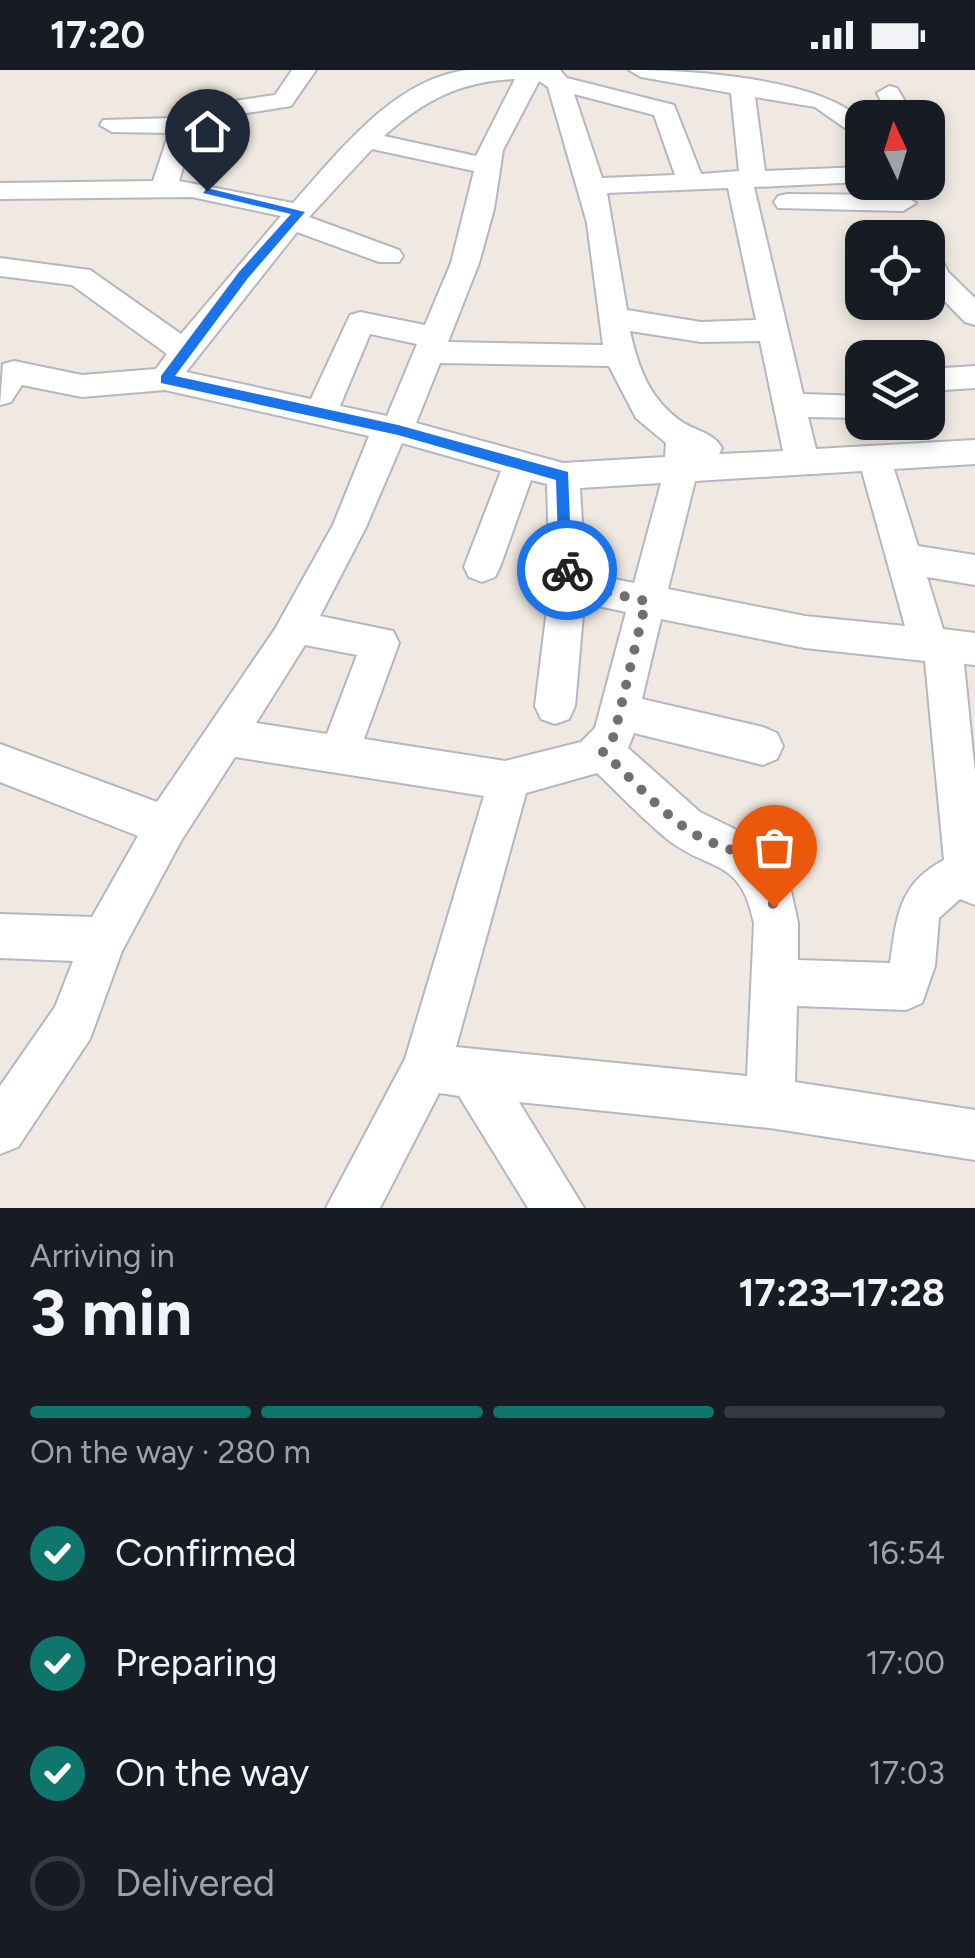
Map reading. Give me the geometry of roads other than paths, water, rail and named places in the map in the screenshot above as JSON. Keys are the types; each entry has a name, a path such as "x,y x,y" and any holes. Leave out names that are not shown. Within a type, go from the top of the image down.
{"street":[{"path":"164,189 190,114 283,101 304,70"},
{"path":"165,379 296,216 367,140 414,98 447,82 502,70 546,75 666,110 690,179"},
{"path":"641,70 830,104 845,118"},
{"path":"792,96 793,70"},
{"path":"0,1129 73,1022 104,940 166,826 296,627 349,527 383,440 398,430 465,263 481,209 490,150 519,102 546,75"},
{"path":"546,75 600,222 618,356 638,400 682,455"},
{"path":"742,86 745,186 802,460"},
{"path":"889,93 893,100"},
{"path":"112,125 183,126"},
{"path":"367,140 488,166"},
{"path":"745,186 845,177"},
{"path":"588,186 690,179 903,202"},
{"path":"0,191 207,191 296,216 390,256"},
{"path":"0,267 80,277 184,351"},
{"path":"945,268 975,270"},
{"path":"945,281 975,314"},
{"path":"610,318 701,332 775,330"},
{"path":"322,413 360,322 430,345 618,356"},
{"path":"5,377 82,386 165,379 398,430 563,476 682,455 749,464 975,452"},
{"path":"945,379 975,377"},
{"path":"788,406 845,407"},
{"path":"611,732 682,455"},
{"path":"774,982 906,987 918,911 926,894 971,877 962,853 949,647 906,559 874,456"},
{"path":"482,566 520,464"},
{"path":"555,706 568,584 563,476"},
{"path":"906,559 975,570"},
{"path":"568,584 805,632 949,647"},
{"path":"296,627 380,643 339,754"},
{"path":"227,736 509,781 611,732 763,746"},
{"path":"611,732 685,827 732,847 760,872 776,923 770,1103"},
{"path":"0,764 166,826"},
{"path":"352,1208 449,1070 509,781"},
{"path":"0,936 104,940"},
{"path":"449,1070 770,1103 975,1135"},
{"path":"449,1070 558,1208"}]}
